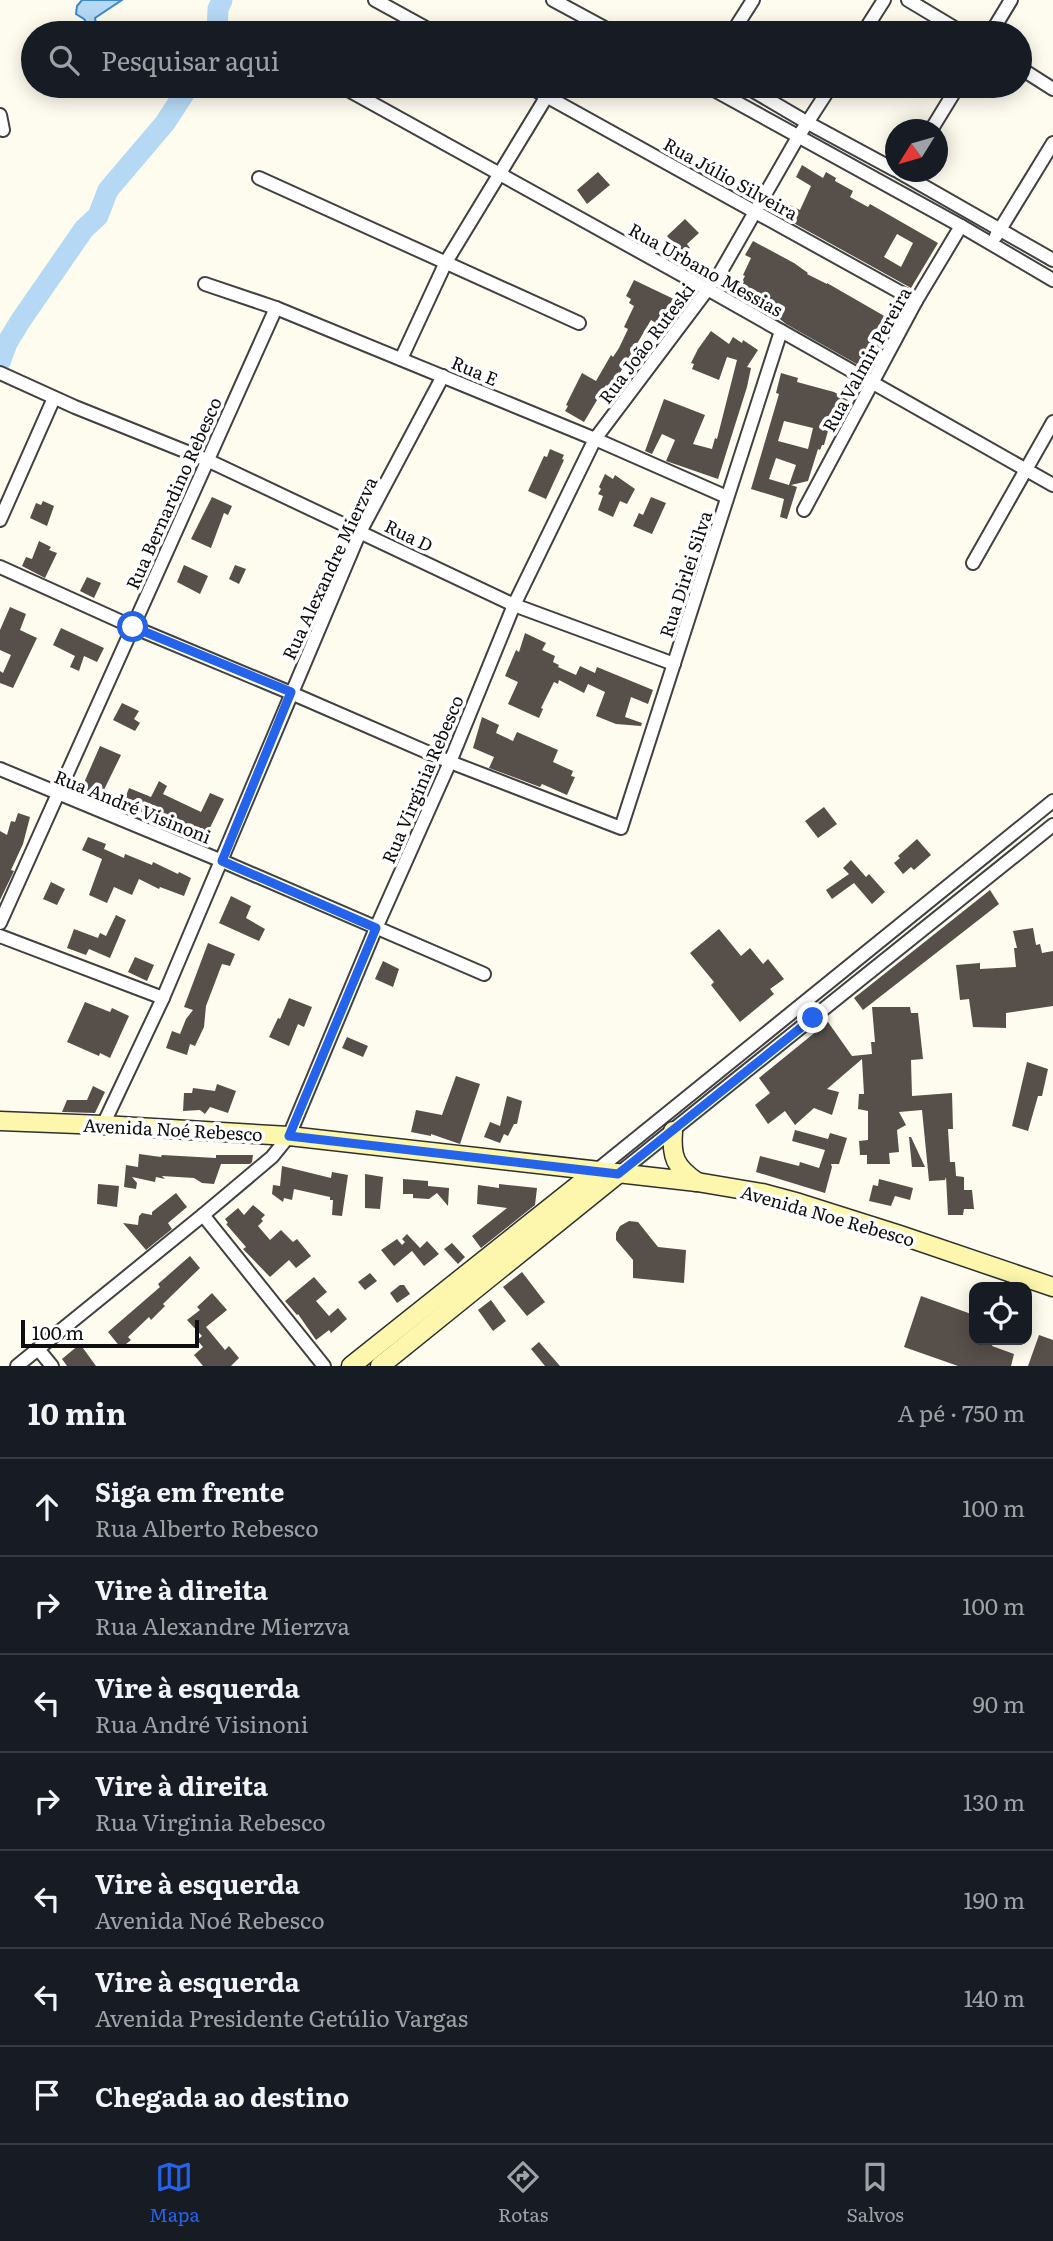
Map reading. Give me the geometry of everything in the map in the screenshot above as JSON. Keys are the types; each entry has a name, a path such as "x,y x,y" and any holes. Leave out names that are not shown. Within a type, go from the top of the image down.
{"main road":[{"name":"Avenida Noé Rebesco","path":"0,1121 289,1136 596,1171"},
{"path":"673,1131 672,1146 678,1166 697,1182"},
{"name":"Avenida Noe Rebesco","path":"596,1171 697,1182 799,1203 1053,1287"},
{"path":"351,1366 596,1171"},
{"path":"380,1366 618,1174"}],"street":[{"path":"375,0 413,21"},
{"path":"553,0 592,21"},
{"path":"740,21 753,0"},
{"path":"871,21 884,0"},
{"path":"908,0 943,21"},
{"path":"998,21 1011,0"},
{"path":"1032,76 1053,89"},
{"name":"Rua Urbano Messias","path":"362,98 1053,485"},
{"path":"401,359 446,262 546,98"},
{"name":"Rua Júlio Silveira","path":"562,98 756,212 916,301"},
{"path":"728,98 961,226 1053,280"},
{"path":"765,98 885,164"},
{"name":"Rua João Ruteski","path":"595,439 709,290 824,98"},
{"path":"938,119 951,98"},
{"path":"0,114 3,130"},
{"path":"992,244 1053,144"},
{"path":"259,178 579,323"},
{"path":"918,182 1053,260"},
{"name":"Rua Valmir Pereira","path":"804,510 916,301 961,226"},
{"name":"Rua E","path":"205,284 276,308 443,376 727,497"},
{"name":"Rua Bernardino Rebesco","path":"0,923 276,308"},
{"name":"Rua Dirlei Silva","path":"450,762 621,828 781,331"},
{"name":"Rua D","path":"3,374 54,398 207,460 514,606 674,664"},
{"name":"Rua Alexandre Mierzva","path":"103,1125 163,998 360,532 443,376"},
{"path":"0,520 54,398"},
{"path":"973,563 1053,422"},
{"name":"Rua Virginia Rebesco","path":"17,1366 272,1157 289,1136 514,606 595,439"},
{"path":"0,567 133,627 291,692 450,762"},
{"name":"Rua André Visinoni","path":"0,769 484,974"},
{"path":"596,1171 1053,801"},
{"path":"618,1174 1053,825"},
{"path":"0,936 163,998"},
{"path":"802,1005 813,1018"},
{"path":"203,1215 324,1366"},
{"path":"38,1349 52,1366"}],"water":[{"path":"82,0 122,0 95,18 96,21 85,21 76,14 77,6"}],"building":[{"path":"802,165 823,178 826,172 836,178 835,181 853,191 850,197 868,207 870,204 938,243 911,288 779,215 786,203 800,210 811,186 796,177","holes":["897,234 913,243 901,267 884,257"]},
{"path":"598,172 610,185 587,204 577,190"},
{"path":"685,219 699,233 687,244 690,248 683,254 667,236"},
{"path":"753,241 893,321 879,344 882,346 869,371 786,324 765,307 763,311 735,295 751,258 745,255"},
{"path":"634,280 678,301 662,327 651,320 611,388 606,385 584,422 565,411 568,406 566,405 582,373 596,381 611,355 613,357 619,348 628,329 624,327 634,306 626,296"},
{"path":"711,331 729,344 733,337 758,350 747,367 751,368 747,387 718,479 666,461 675,440 662,434 652,454 645,451 664,399 705,415 693,444 712,449 715,438 717,439 737,360 727,357 719,380 692,369 694,364 691,363 698,349"},
{"path":"781,373 798,378 797,382 834,392 851,402 841,418 837,416 832,432 828,431 824,445 818,449 808,481 791,485 797,487 787,519 780,517 784,499 751,489 779,394 776,393","holes":["784,421 813,428 808,449 778,441","776,458 796,465 789,485 769,479"]},
{"path":"550,449 564,455 564,460 546,499 528,491"},
{"path":"605,474 613,479 615,475 635,489 627,504 620,501 613,517 598,510 603,496 598,494 601,489 599,487"},
{"path":"212,497 232,506 228,515 224,513 211,548 191,539"},
{"path":"651,497 666,503 652,534 633,526 639,513 643,515"},
{"path":"43,501 54,506 47,526 30,518 36,503 41,505"},
{"path":"39,541 57,553 45,578 22,566 26,557 32,559"},
{"path":"184,565 208,576 200,594 177,582"},
{"path":"235,565 246,569 239,584 229,579"},
{"path":"87,577 101,583 94,598 80,591"},
{"path":"10,607 26,614 20,630 37,638 13,688 0,683 0,671 3,673 11,655 0,650 0,630"},
{"path":"61,628 104,648 97,662 84,656 79,671 70,667 75,656 53,645"},
{"path":"525,633 546,643 542,650 555,656 553,662 559,665 558,667 576,675 580,666 595,673 597,667 653,690 648,704 631,697 625,717 642,723 641,726 616,724 596,716 605,692 588,684 584,693 559,680 558,684 554,682 539,718 508,704 518,682 505,676 516,650 519,652"},
{"path":"122,703 139,711 134,719 140,723 135,731 113,720"},
{"path":"482,717 499,725 496,733 513,741 517,732 558,750 553,762 573,771 571,776 575,777 567,795 542,784 540,787 489,768 494,757 473,748"},
{"path":"100,746 121,755 100,798 84,790 86,786 83,785"},
{"path":"159,781 167,786 163,794 201,812 210,793 224,799 204,840 159,817 158,819 123,804 129,788 151,797"},
{"path":"824,807 837,824 818,838 805,821"},
{"path":"18,813 30,817 23,844 11,870 14,871 0,900 0,831 7,835 11,821 15,822"},
{"path":"88,837 106,844 104,849 124,858 125,854 152,865 153,862 191,878 184,896 160,887 159,889 139,879 132,895 114,887 107,903 89,895 102,859 82,850"},
{"path":"917,839 931,855 914,870 911,867 903,874 894,863"},
{"path":"851,860 866,877 869,874 885,892 872,904 854,883 832,899 826,890 849,874 843,868"},
{"path":"51,882 65,889 57,905 43,899"},
{"path":"990,890 999,904 863,1010 854,998"},
{"path":"231,896 251,906 246,918 265,929 259,941 219,923"},
{"path":"116,915 126,920 110,958 89,949 86,955 67,948 74,929 98,938 100,933 106,936"},
{"path":"1033,928 1036,945 1040,944 1042,953 1053,951 1053,1006 1006,1013 1006,1028 973,1027 969,999 960,1000 956,965 980,963 980,969 1016,967 1014,948 1017,948 1013,931"},
{"path":"719,929 741,956 750,948 763,964 768,959 784,979 770,989 774,994 740,1022 711,985 714,982 690,953"},
{"path":"208,943 235,954 230,966 222,964 206,1006 204,1027 195,1046 190,1044 187,1055 166,1048 172,1031 180,1034 193,1010 184,1007"},
{"path":"135,957 154,965 147,981 128,972"},
{"path":"383,961 399,969 393,987 375,979"},
{"path":"289,998 312,1007 304,1027 298,1024 289,1046 269,1037"},
{"path":"85,1002 110,1012 112,1008 129,1016 110,1058 67,1042"},
{"path":"872,1007 910,1007 911,1013 918,1013 923,1059 911,1060 912,1096 952,1093 953,1129 948,1129 950,1162 955,1162 956,1176 964,1177 964,1190 972,1190 974,1209 964,1209 963,1215 948,1215 946,1177 945,1180 929,1181 922,1110 899,1112 906,1125 897,1130 899,1152 889,1153 890,1164 867,1164 867,1155 860,1155 859,1141 868,1140 868,1111 858,1109 859,1094 864,1094 862,1059 827,1089 839,1092 832,1115 814,1108 795,1125 785,1111 768,1124 755,1105 770,1093 759,1078 828,1022 852,1056 872,1054 871,1042 875,1042"},
{"path":"347,1037 368,1046 363,1057 342,1048"},
{"path":"1027,1062 1048,1069 1042,1096 1038,1096 1028,1131 1012,1126"},
{"path":"456,1076 480,1084 460,1144 431,1134 411,1132 416,1110 442,1115"},
{"path":"217,1084 236,1091 228,1113 210,1107 205,1114 200,1110 183,1111 184,1093 192,1093 193,1088 215,1091"},
{"path":"93,1086 105,1092 95,1113 62,1112 67,1100 87,1100"},
{"path":"507,1096 522,1101 517,1124 514,1124 508,1136 504,1134 500,1143 484,1137 490,1122 500,1126"},
{"path":"795,1130 828,1139 830,1133 847,1138 839,1164 831,1164 825,1193 756,1172 760,1156 819,1168 825,1150 792,1141"},
{"path":"911,1137 925,1167 912,1167"},
{"path":"139,1154 216,1158 216,1155 253,1155 250,1164 221,1164 214,1184 202,1183 194,1178 162,1176 165,1179 156,1177 155,1182 132,1177 137,1183 136,1189 124,1187 126,1165 138,1167"},
{"path":"282,1166 331,1178 332,1172 348,1175 342,1216 332,1215 333,1200 330,1200 330,1197 294,1189 292,1200 284,1198 283,1202 272,1194 273,1185 280,1186"},
{"path":"365,1174 383,1177 380,1209 365,1208"},
{"path":"403,1179 428,1181 428,1186 449,1188 448,1206 437,1193 429,1199 403,1194"},
{"path":"879,1179 913,1188 910,1200 895,1196 891,1206 869,1201 873,1185 878,1186"},
{"path":"98,1184 119,1186 117,1207 97,1204"},
{"path":"499,1184 537,1188 535,1205 481,1248 472,1236 507,1208 477,1204 478,1185 499,1188"},
{"path":"176,1193 187,1207 168,1223 172,1229 146,1250 123,1223 138,1225 142,1213 152,1215 152,1212"},
{"path":"253,1205 265,1215 258,1226 270,1240 281,1230 293,1242 297,1239 311,1256 296,1268 289,1260 270,1277 243,1249 246,1247 226,1224 228,1223 225,1219 238,1208 244,1215"},
{"path":"629,1221 638,1222 658,1247 686,1250 684,1283 633,1278 633,1260 616,1240 620,1226"},
{"path":"407,1234 420,1248 427,1241 439,1254 424,1266 412,1251 394,1266 381,1250 397,1239 402,1245 405,1242 402,1239"},
{"path":"452,1243 465,1257 458,1264 444,1249"},
{"path":"190,1256 200,1268 163,1304 165,1306 151,1320 149,1317 128,1337 131,1340 121,1348 108,1332 160,1287 158,1284"},
{"path":"522,1272 545,1302 527,1316 503,1287"},
{"path":"370,1273 377,1281 365,1290 358,1282"},
{"path":"314,1277 327,1292 316,1301 329,1316 338,1308 347,1319 331,1333 329,1330 316,1340 285,1301"},
{"path":"404,1285 410,1294 397,1303 390,1293"},
{"path":"212,1293 227,1310 206,1327 225,1350 229,1346 239,1358 231,1366 203,1366 194,1355 203,1347 197,1340 202,1336 187,1320 200,1310 197,1307"},
{"path":"921,1296 969,1313 969,1345 992,1345 1014,1354 1011,1366 958,1366 904,1347"},
{"path":"491,1300 506,1321 493,1331 478,1310"},
{"path":"1039,1335 1053,1340 1053,1366 1028,1366"},
{"path":"539,1342 560,1366 545,1366 531,1349"},
{"path":"80,1344 96,1366 67,1366 62,1359"}],"waterway":[{"path":"218,21 222,0"},
{"path":"0,362 7,343 21,320 84,229 98,216 108,190 165,123 181,98"}],"route":[{"path":"133,627 291,692 222,861 376,928 289,1136 618,1174 813,1018"}]}
